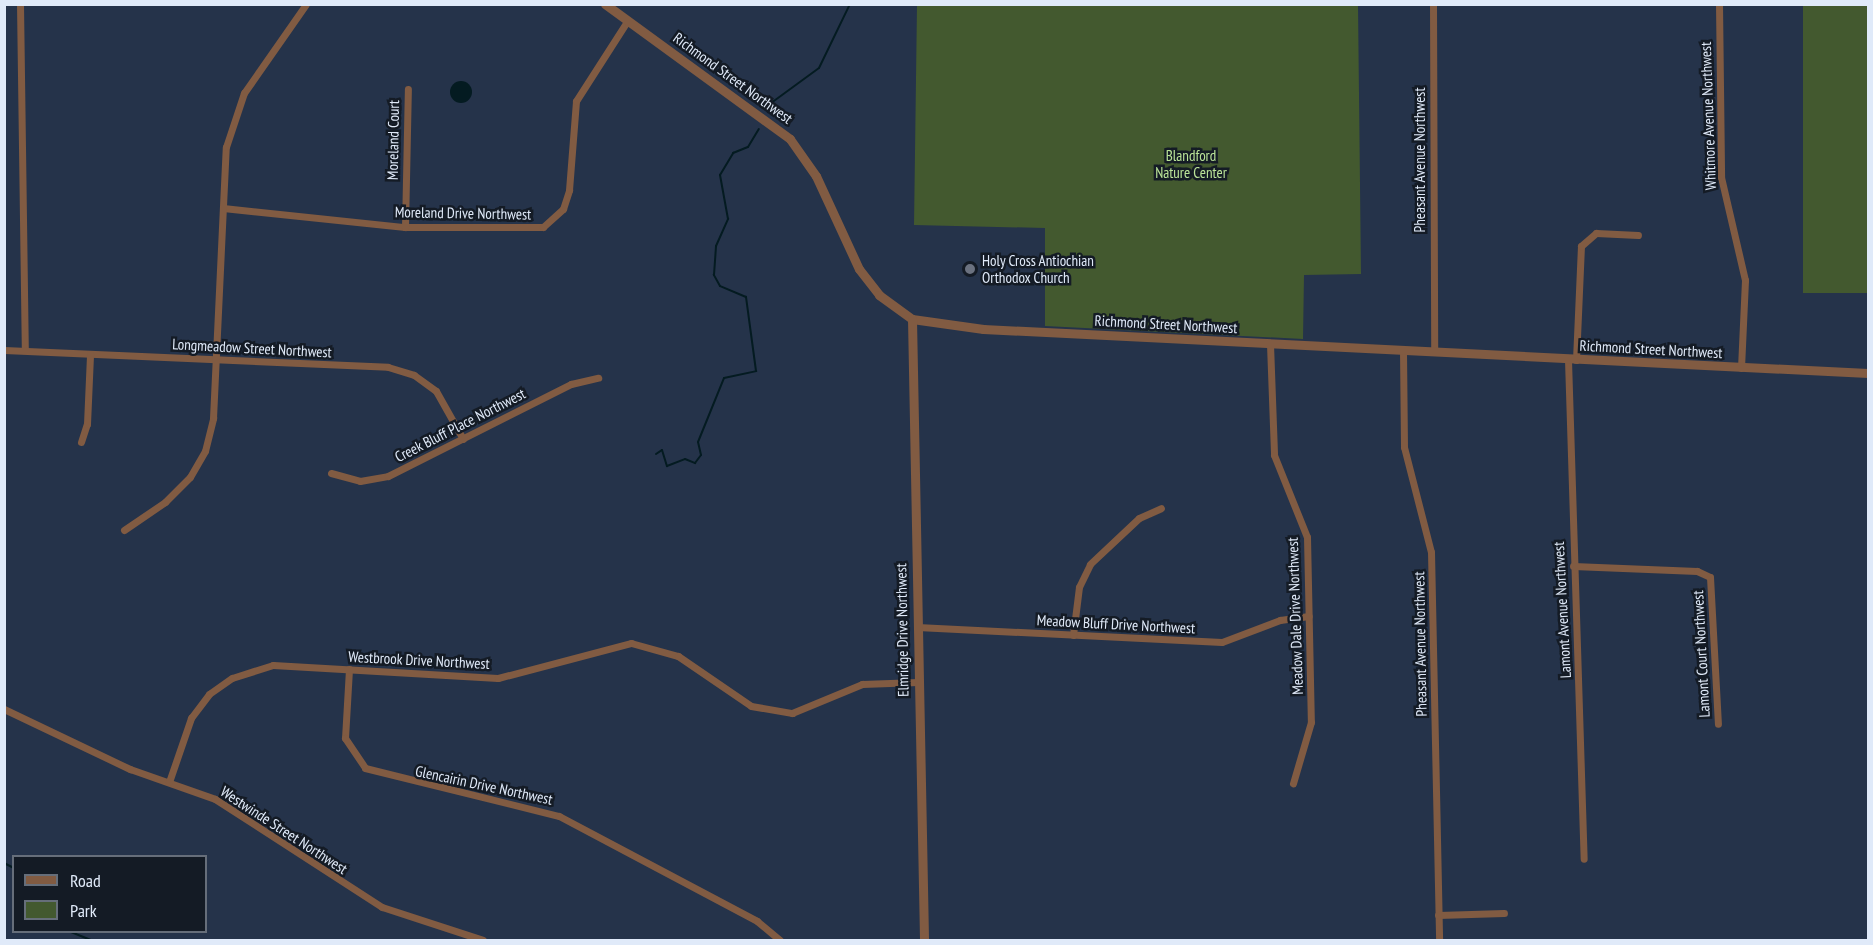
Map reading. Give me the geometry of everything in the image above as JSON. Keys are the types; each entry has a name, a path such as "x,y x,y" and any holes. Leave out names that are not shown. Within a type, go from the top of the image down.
{"street":[{"path":"20,4 25,350"},
{"path":"124,530 165,502 203,455 213,418 223,208 234,117 244,93 306,4"},
{"name":"Richmond Street Northwest","path":"605,4 790,139 816,176 859,269 879,295 912,319 954,327 1572,360 1869,373"},
{"name":"Pheasant Avenue Northwest","path":"1433,4 1434,351"},
{"name":"Whitmore Avenue Northwest","path":"1719,4 1721,177 1745,280 1741,368"},
{"name":"Moreland Drive Northwest","path":"223,208 405,227 527,230 555,219 569,190 576,101 628,20"},
{"name":"Moreland Court","path":"405,227 408,89"},
{"name":"Lamont Avenue Northwest","path":"1584,859 1573,566 1572,360 1581,246 1596,232 1638,236"},
{"name":"Elmridge Drive Northwest","path":"912,319 924,940"},
{"name":"Meadow Dale Drive Northwest","path":"1270,344 1272,446 1306,530 1310,732 1293,783"},
{"name":"Longmeadow Street Northwest","path":"4,350 388,367 414,375 442,400 463,439"},
{"name":"Pheasant Avenue Northwest","path":"1403,351 1404,447 1431,544 1439,940"},
{"path":"81,442 87,424 90,354"},
{"name":"Creek Bluff Place Northwest","path":"330,473 348,480 381,478 571,384 598,378"},
{"path":"1073,635 1079,587 1090,564 1139,518 1161,508"},
{"name":"Lamont Court Northwest","path":"1573,566 1697,571 1710,577 1718,724"},
{"name":"Meadow Bluff Drive Northwest","path":"917,627 1222,642 1280,620 1309,616"},
{"name":"Westbrook Drive Northwest","path":"168,782 191,718 227,680 273,665 498,678 545,670 594,649 631,643 678,656 751,706 792,713 862,684 918,682"},
{"name":"Glencairin Drive Northwest","path":"349,669 345,738 365,768 559,816 757,921 780,940"},
{"name":"Westwinde Street Northwest","path":"4,710 168,782 214,799 368,901 483,940"},
{"path":"1438,915 1504,913"}],"green space":[{"name":"Blandford Nature Center","path":"917,5 1358,5 1361,274 1304,275 1303,339 1045,326 1045,228 914,225"},
{"path":"1803,5 1868,5 1868,293 1803,293"}],"water":[{"path":"461,81 469,84 472,92 469,100 461,103 453,100 450,92 453,84"}],"waterway":[{"path":"767,106 819,68 850,4"},
{"path":"656,454 662,450 667,466 685,459 695,463 701,455 698,442 724,378 756,371 746,297 720,286 714,275 716,246 728,219 720,175 733,153 748,147 759,129"},
{"path":"4,863 12,867"},
{"path":"74,933 91,940"}],"place":[{"name":"Holy Cross Antiochian Orthodox Church","path":"970,269"}]}
